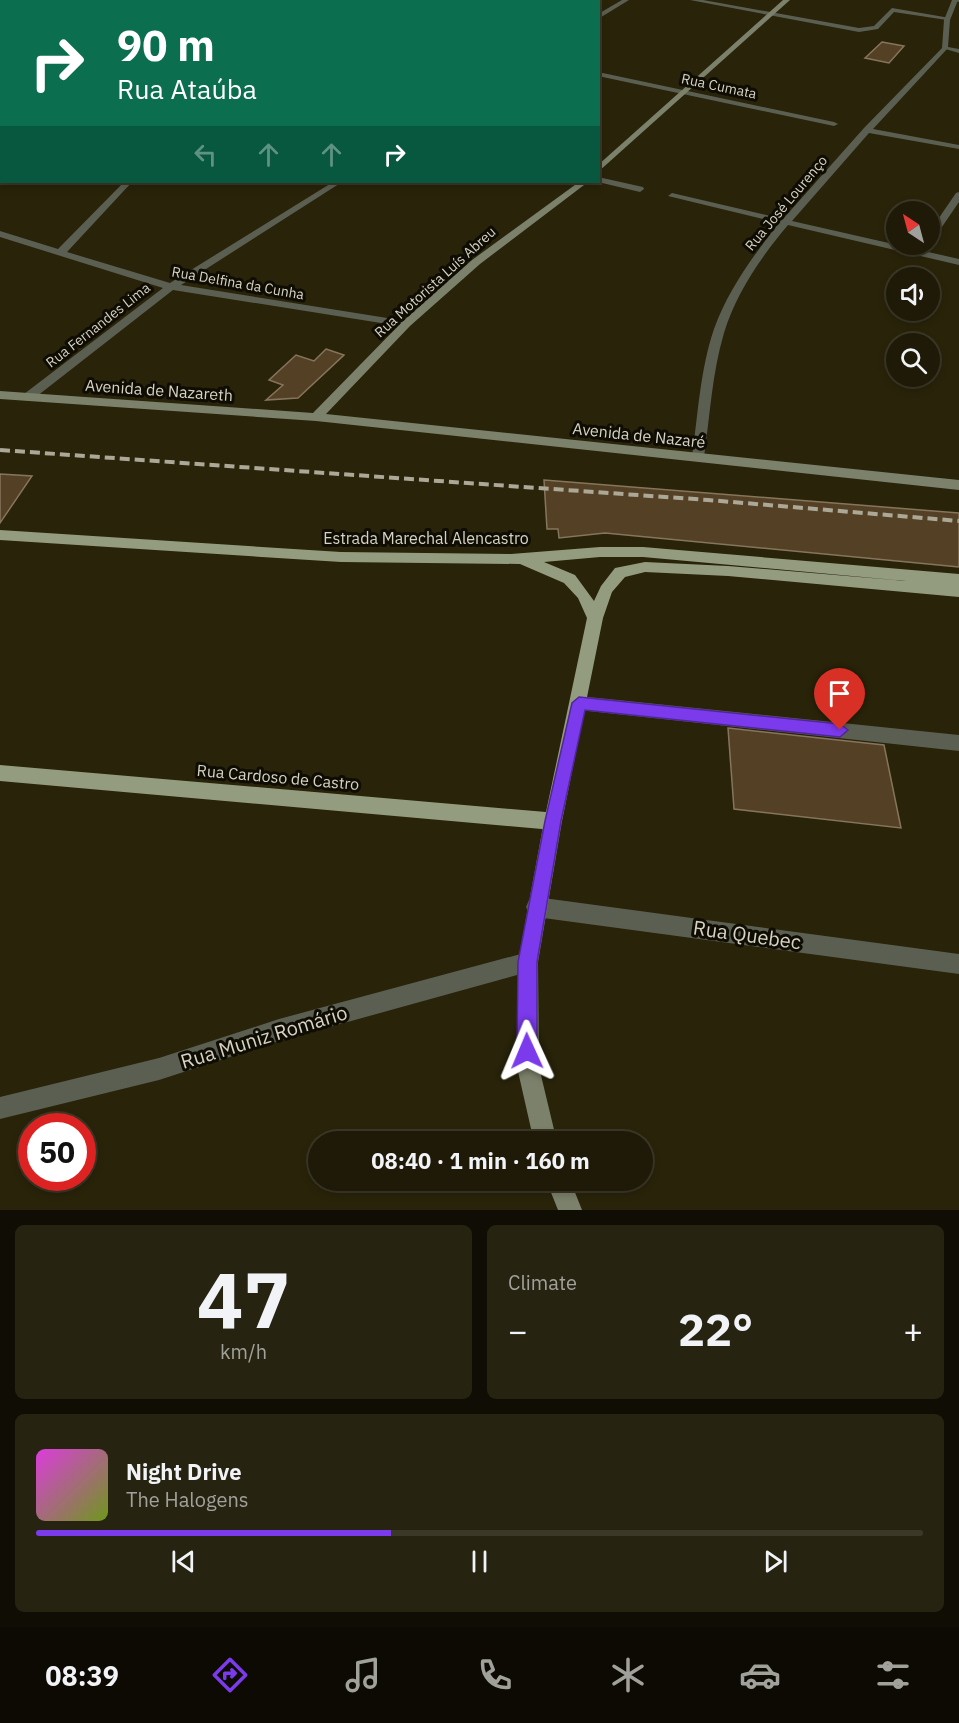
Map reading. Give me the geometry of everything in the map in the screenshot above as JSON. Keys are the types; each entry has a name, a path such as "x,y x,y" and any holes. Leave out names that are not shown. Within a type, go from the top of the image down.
{"main road":[{"path":"600,168 787,0"},
{"name":"Rua Motorista Luís Abreu","path":"316,417 406,324 476,262 583,183"},
{"name":"Avenida de Nazareth","path":"0,395 316,417"},
{"name":"Avenida de Nazaré","path":"316,417 959,485"},
{"name":"Estrada Marechal Alencastro","path":"0,535 341,557 511,559 600,552 643,552 959,580"},
{"path":"511,559 564,573 580,589 595,618"},
{"path":"543,1131 528,1067 528,962 536,907 595,618 613,578 625,569 633,567 728,571 959,591"},
{"name":"Rua Cardoso de Castro","path":"0,773 553,821"},
{"path":"562,1191 570,1210"}],"street":[{"path":"600,16 626,0"},
{"path":"693,0 856,30 876,28 892,10 949,20"},
{"path":"957,0 949,20 945,48 959,51"},
{"name":"Rua José Lourenço","path":"698,457 713,353 724,316 743,277 785,223 867,130 945,48"},
{"name":"Rua Cumata","path":"600,74 834,124"},
{"path":"867,130 959,147"},
{"path":"600,179 640,189"},
{"path":"61,252 127,183"},
{"name":"Rua Fernandes Lima","path":"28,397 171,286 336,183"},
{"path":"940,223 959,195"},
{"path":"672,196 785,223 886,242"},
{"name":"Rua Delfina da Cunha","path":"0,234 171,286 406,324"},
{"path":"940,255 959,262"},
{"path":"579,703 959,743"},
{"name":"Rua Quebec","path":"536,907 959,964"},
{"name":"Rua Muniz Romário","path":"0,1108 159,1070 279,1030 528,962"}],"building":[{"path":"882,42 904,46 889,63 865,58"},
{"path":"326,349 344,355 298,398 266,400 283,385 269,380 296,355 314,361"},
{"path":"0,474 32,476 0,523"},
{"path":"544,480 959,513 959,567 605,533 559,538 558,529 547,529"},
{"path":"728,728 884,745 901,828 734,809"}],"railway":[{"path":"0,450 708,500 959,521"}],"route":[{"path":"527,1051 528,962 536,907 579,703 840,730"}]}
